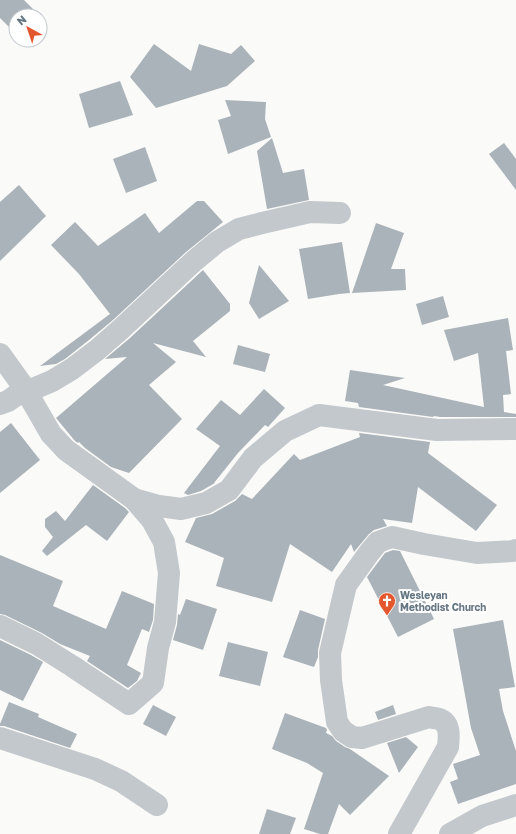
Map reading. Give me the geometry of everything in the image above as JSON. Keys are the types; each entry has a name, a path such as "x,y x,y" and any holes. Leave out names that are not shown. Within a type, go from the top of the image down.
{"street":[{"path":"0,404 8,401 25,389 33,389 52,381 72,369 98,350 194,261 217,242 239,229 310,212 340,213"},
{"path":"0,354 25,389 51,434 66,450 134,499 152,520 164,542 169,573 166,622 158,648 153,683 129,704 37,644 0,626"},
{"path":"134,499 159,506 182,509 206,503 229,490 253,458 285,431 319,415 436,430 516,429"},
{"path":"399,834 448,747 450,734 446,724 439,719 429,717 362,738 352,737 343,730 337,722 331,680 330,652 346,586 378,542 392,537 477,553 516,550"},
{"path":"0,738 95,769 121,781 157,805"},
{"path":"450,834 482,816 514,804"}],"building":[{"path":"0,0 24,0 32,8 8,8 8,26 0,18"},
{"path":"154,44 191,71 199,44 231,54 241,45 255,61 227,86 156,108 130,77"},
{"path":"120,81 133,115 89,128 79,94"},
{"path":"225,100 266,102 265,119 271,137 228,154 218,120 231,116"},
{"path":"272,138 283,173 304,169 309,200 267,209 257,151"},
{"path":"504,143 516,159 516,190 489,154"},
{"path":"145,147 157,181 126,193 113,159"},
{"path":"19,185 46,216 0,261 0,202"},
{"path":"197,201 204,201 223,222 186,252 113,320 65,359 56,364 40,366 110,314 79,274 51,245 75,222 98,246 145,213 159,233"},
{"path":"376,223 404,233 391,269 405,269 406,290 352,293"},
{"path":"342,242 350,293 308,299 299,249"},
{"path":"259,265 289,301 259,319 249,303"},
{"path":"203,270 230,304 230,311 193,341 206,357 153,343 176,362 149,385 182,419 129,473 111,467 79,442 78,443 75,441 56,418 127,357 105,359 130,338"},
{"path":"443,296 449,317 422,325 416,304"},
{"path":"508,318 513,350 506,351 511,394 503,395 504,412 516,414 516,417 433,417 359,407 358,403 345,401 350,370 405,378 383,385 484,407 478,353 454,361 444,330"},
{"path":"238,345 270,354 265,372 233,364"},
{"path":"264,389 285,408 268,427 265,425 238,453 215,483 201,491 188,495 184,493 220,446 196,429 221,400 240,415"},
{"path":"11,423 40,460 0,493 0,432"},
{"path":"359,433 430,442 428,453 497,505 476,531 418,487 412,523 383,519 387,526 374,530 354,552 351,544 332,572 290,544 272,602 216,586 224,558 185,542 196,518 212,514 235,501 242,494 252,499 294,454 300,460 360,437"},
{"path":"93,485 129,512 107,541 86,525 47,556 42,551 53,537 45,527 45,519 56,511 65,521"},
{"path":"393,550 400,551 434,619 398,637 367,577 385,553"},
{"path":"0,555 63,581 53,606 106,629 122,591 154,604 153,620 149,632 142,629 127,665 141,673 137,681 128,688 87,661 90,656 60,644 42,633 0,614"},
{"path":"186,599 217,609 203,650 173,640 178,614 180,615"},
{"path":"300,610 325,619 318,650 318,657 314,667 283,657"},
{"path":"503,620 515,687 499,689 503,711 516,751 516,784 458,804 450,782 458,779 453,764 480,755 471,728 453,629"},
{"path":"0,640 43,662 23,701 0,690"},
{"path":"228,642 268,652 260,686 219,676"},
{"path":"9,702 39,714 38,717 77,734 70,748 0,726"},
{"path":"153,705 176,717 166,736 143,724"},
{"path":"393,705 396,714 378,720 375,712"},
{"path":"285,713 326,728 326,733 332,736 336,741 389,776 350,815 339,804 328,834 320,834 304,829 323,773 307,763 272,749"},
{"path":"406,737 418,747 399,773 387,743"},
{"path":"267,809 296,818 290,834 259,834"}],"place":[{"name":"Wesleyan Methodist Church","path":"387,616"}]}
